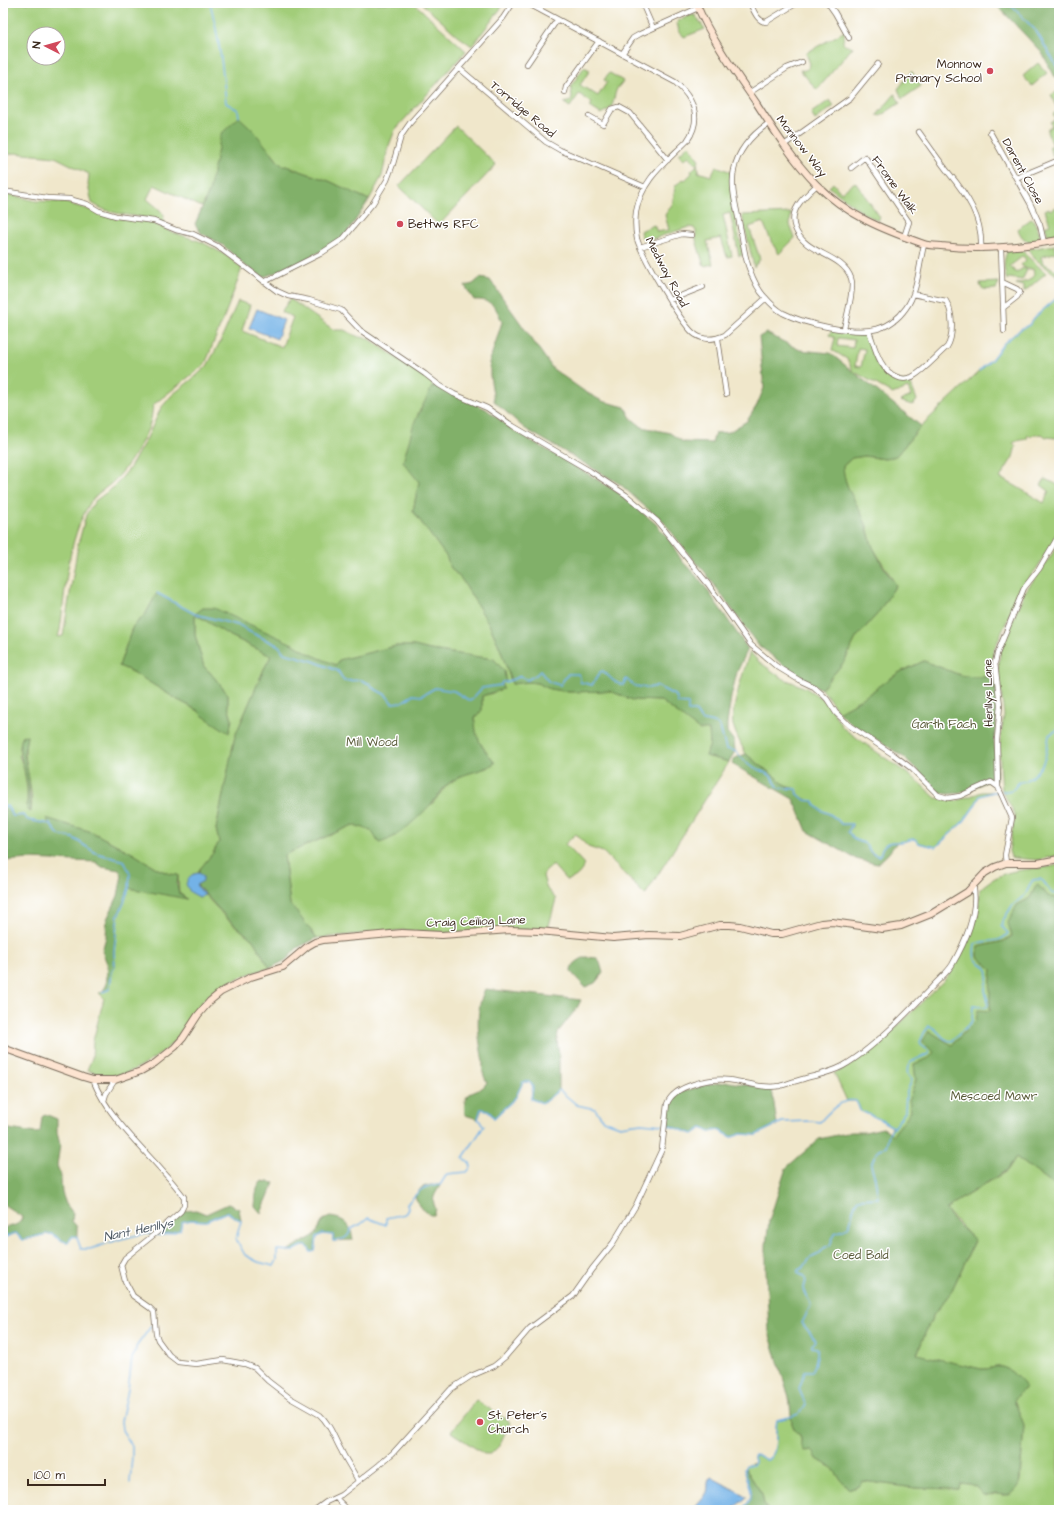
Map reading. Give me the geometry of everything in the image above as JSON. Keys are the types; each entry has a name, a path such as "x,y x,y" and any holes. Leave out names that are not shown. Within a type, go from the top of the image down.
{"street":[{"path":"264,282 320,254 343,239 373,203 387,180 401,136 405,129 425,104 503,18 513,3"},
{"name":"Medway Road","path":"527,3 674,82 684,90 692,102 695,115 691,134 655,172 644,187 635,220 637,238 640,247 682,321 692,333 702,338 718,339"},
{"path":"642,3 653,28"},
{"path":"750,3 758,18 762,22 766,22 797,3"},
{"path":"828,3 849,38"},
{"path":"622,54 633,38 697,5"},
{"name":"Monnow Way","path":"697,5 718,44 784,145 817,185 840,204 867,222 924,245 981,249 1001,248 1059,240"},
{"path":"527,64 557,20"},
{"path":"565,92 566,87 599,41"},
{"path":"749,93 787,68 802,62"},
{"path":"784,145 850,98 878,64"},
{"name":"Torridge Road","path":"459,68 546,142 560,150 644,187"},
{"path":"588,116 603,124 612,110 619,107 630,113 668,160"},
{"path":"770,123 759,130 747,142 738,155 733,174 735,196 746,260 753,280 766,298 781,312 803,320 852,331 869,331 886,326 907,306 913,294 924,245"},
{"path":"919,132 967,196 980,226 982,239 981,249"},
{"name":"Darent Close","path":"990,132 1030,203 1040,225 1044,243"},
{"name":"Frome Walk","path":"851,168 865,157 909,222 904,237"},
{"path":"1016,178 1059,160"},
{"path":"817,185 799,201 795,212 794,224 797,234 804,243 842,265 851,276 852,281 850,298 844,329"},
{"path":"3,191 46,198 68,199 87,204 99,211 154,221 176,230 193,234 216,246 264,282 288,296 309,300 341,310 360,330 425,374 438,385 454,394 487,408 513,426 590,471 626,495 657,521 708,584 751,645 776,666 814,687 827,699 836,713 846,722 911,768 938,795 948,798 960,796 990,782 998,787"},
{"path":"640,247 682,234 692,235"},
{"path":"1001,248 1004,331"},
{"path":"1002,282 1020,292 1003,308"},
{"path":"670,300 703,287"},
{"path":"869,331 882,364 890,374 900,378 906,378 918,373 947,347 951,336 949,306 946,301 913,294"},
{"path":"726,394 718,339 725,335 766,298"},
{"name":"Henllys Lane","path":"1006,863 1005,855 1012,818 998,787 997,740 1000,705 995,664 997,654 1024,588 1039,569 1059,535"},
{"path":"1006,863 1038,863 1059,859"},
{"name":"Craig Ceiliog Lane","path":"3,1048 93,1080 115,1080 141,1071 166,1055 179,1043 198,1015 210,1001 221,992 251,976 283,967 308,946 323,940 402,933 442,935 510,930 539,931 614,938 649,935 680,936 720,925 740,926 771,934 782,934 821,923 832,922 882,929 901,926 917,920 948,904 966,892 985,873 1006,863"},
{"path":"315,1510 326,1502 336,1498 379,1466 451,1389 471,1376 494,1366 505,1357 530,1328 573,1296 613,1243 636,1205 662,1149 667,1104 669,1098 674,1093 683,1088 713,1080 728,1080 761,1086 781,1085 804,1078 822,1075 844,1066 877,1040 901,1018 951,966 968,931 972,919 975,895 973,884"},
{"path":"93,1080 99,1095 118,1120 184,1197 184,1205 181,1211 121,1263 121,1269 125,1281 133,1296 154,1312 156,1334 162,1346 169,1355 178,1362 186,1364 223,1360 237,1362 255,1368 282,1393 320,1415 325,1420 330,1426 340,1450 358,1481"},
{"path":"104,1101 106,1094 115,1080"},
{"path":"336,1498 348,1510"}],"green space":[{"path":"3,3 414,3 466,51 395,130 388,148 382,176 369,200 329,181 280,164 270,151 209,192 202,207 154,185 147,199 164,215 163,223 100,208 92,203 88,185 89,174 55,157 14,153 3,156"},
{"path":"421,3 505,3 472,46 458,36"},
{"path":"995,3 1059,3 1059,81 1055,77 1042,53"},
{"path":"691,15 695,15 705,29 684,37 679,31 677,23 678,21"},
{"path":"845,31 843,40 844,44 853,47 817,90 800,70 806,70 810,64 806,53"},
{"path":"1038,63 1047,73 1032,86 1023,76"},
{"path":"584,67 590,70 580,85 598,96 607,82 604,80 608,74 610,73 623,81 617,90 611,107 606,112 601,114 590,107 592,103 579,94 570,107 564,103 571,101 571,86"},
{"path":"911,72 921,86 902,99 898,89"},
{"path":"1059,91 1059,152 1055,153 1053,156 1049,147 1053,145 1047,132 1048,128 1052,126 1050,122 1056,119 1053,114 1058,111 1051,95"},
{"path":"895,94 900,103 880,116 877,115"},
{"path":"830,100 834,106 815,120 811,113"},
{"path":"239,117 253,130 280,164 329,181 369,200 343,239 294,266 263,277 244,265 224,246 201,233 195,224 209,192 221,134"},
{"path":"456,126 496,165 439,225 399,186"},
{"path":"689,145 699,160 697,167 699,168 698,172 711,176 716,166 731,172 732,201 743,255 739,256 730,213 723,215 732,256 727,257 721,238 707,241 713,264 704,266 694,228 689,227 649,240 644,240 641,236 640,231 654,225 657,232 669,230 665,215 673,203 675,186 683,179 685,180 697,165 689,156 684,160 679,154"},
{"path":"855,182 880,217 878,221 863,213 829,187 833,183 841,193"},
{"path":"3,193 36,201 63,202 117,218 151,222 169,231 202,242 227,256 242,268 209,356 204,365 153,405 148,429 125,469 112,483 93,499 82,517 72,548 58,637 63,636 78,545 86,515 95,501 114,487 129,469 147,438 161,408 172,395 207,366 221,340 238,301 250,305 242,331 282,347 293,317 281,312 290,299 334,330 344,330 359,337 368,338 430,381 433,385 426,401 418,413 419,482 413,511 446,556 451,568 462,580 489,624 500,648 512,684 528,682 537,683 550,689 569,692 610,691 633,700 661,701 709,730 710,744 706,756 729,762 645,895 603,852 588,847 576,834 565,844 585,865 579,873 575,877 566,880 553,865 545,872 543,876 547,889 556,899 548,929 443,933 404,930 317,938 290,904 284,855 353,825 371,830 432,804 447,785 461,775 487,768 494,764 480,743 476,733 475,718 482,710 482,696 493,693 502,682 506,682 494,659 430,650 414,646 396,646 339,660 336,666 295,645 203,608 196,614 227,634 271,656 235,736 216,829 219,842 213,853 199,870 199,873 193,874 199,897 205,895 227,919 253,940 270,968 238,978 216,990 199,1006 169,1047 136,1069 111,1076 102,1075 87,1070 92,1058 93,1041 104,998 99,993 108,990 110,987 112,972 115,966 114,952 118,916 129,888 186,898 179,893 178,875 170,874 158,869 132,853 92,832 47,819 50,824 28,820 23,815 13,816 4,810 3,816","holes":["157,593 195,614 195,635 204,667 228,694 228,706 232,720 203,716 197,710 133,672 119,666 133,626 145,615","27,736 25,755 31,792 31,811 27,810 27,789 24,769 19,755"]},
{"path":"1059,206 1059,235 1050,237 1048,236 1045,226 1050,224 1045,210 1049,208 1050,210"},
{"path":"791,213 790,225 795,238 779,254 772,243 763,222 749,227 760,259 754,267 742,215"},
{"path":"1032,218 1039,231 1040,238 1029,241 1021,236 1018,229"},
{"path":"1055,245 1056,252 1041,257 1043,263 1059,272 1059,277 1035,259 1028,249"},
{"path":"1021,248 1027,256 1046,273 1024,292 1024,286 1016,284 1028,281 1034,275 1033,269 1027,269 1021,265 1026,260 1023,256 1010,266 1016,273 1023,268 1027,270 1022,280 1009,278 1007,280 1004,268 1009,249"},
{"path":"480,278 490,280 553,369 584,391 602,401 625,407 631,418 642,427 670,433 683,442 712,443 715,433 729,432 747,421 757,405 764,388 759,337 766,333 800,350 830,353 921,426 896,456 885,459 865,456 852,458 843,466 845,480 865,521 873,547 883,566 896,585 878,613 856,638 844,662 821,689 795,674 757,644 705,572 691,557 663,521 620,484 524,428 494,401 490,375 490,360 502,322 495,308 489,302 474,300 465,286 473,284"},
{"path":"999,282 996,289 983,289 980,286 980,283"},
{"path":"1059,296 1059,435 1056,438 1046,437 1042,434 1027,436 1027,439 1013,443 1016,446 1013,457 1000,478 1044,503 1049,491 1041,485 1045,479 1059,486 1059,532 1037,568 1022,587 993,652 992,664 995,677 972,677 960,675 924,661 898,673 863,698 838,712 821,689 844,662 856,638 878,613 896,585 872,546 867,526 850,494 844,476 843,466 852,458 865,456 885,459 896,456 921,426 991,360 1004,343 1021,329 1029,325 1035,317"},
{"path":"832,330 867,337 880,370 891,379 900,382 910,382 917,400 915,403 912,405 900,401 911,396 908,388 892,394 853,371 847,359 832,350 835,338 829,335","holes":["838,338 854,340 853,348 837,346","858,348 865,349 861,367 855,366"]},
{"path":"433,385 486,409 516,432 619,493 656,524 670,541 682,561 701,581 748,649 737,672 731,697 727,732 734,741 735,751 729,762 706,756 710,744 709,730 699,730 661,701 633,700 610,691 569,692 550,689 537,683 528,682 512,684 500,648 489,624 462,580 451,568 446,556 413,511 419,482 403,462 414,423"},
{"path":"1059,543 1059,855 1038,860 1013,858 1011,857 1009,851 1015,814 1002,791 999,748 1004,715 998,668 1001,649 1024,593"},
{"path":"157,593 195,614 195,635 204,667 228,694 228,706 232,720 229,733 203,716 197,710 133,672 119,666 133,626 145,615"},
{"name":"Mill Wood","path":"203,608 214,608 336,665 339,660 396,646 414,646 430,650 494,659 504,671 506,682 502,682 503,689 482,696 482,710 475,718 476,732 480,743 495,763 489,767 453,780 414,821 386,841 379,843 371,830 353,825 284,855 290,904 317,938 297,948 286,960 270,968 253,940 227,918 196,884 203,877 199,873 199,870 213,853 219,842 216,829 235,736 271,656 227,634 195,614"},
{"path":"750,652 758,661 782,678 806,688 827,702 843,728 915,779 936,798 956,801 982,792 993,792 980,796 964,821 936,847 918,843 915,839 912,839 886,844 881,850 880,856 874,855 854,839 848,832 852,825 841,824 834,817 818,808 814,801 805,800 798,794 798,791 788,787 746,754 740,744 733,725 733,719 738,689"},
{"name":"Garth Fach","path":"924,661 960,675 972,677 995,677 999,702 994,741 997,764 996,781 990,780 960,793 948,794 939,792 905,758 856,728 838,712 863,698 898,673"},
{"path":"23,735 27,736 24,753 29,779 31,812 27,810 27,784 20,752 20,744"},
{"path":"746,754 788,787 797,789 798,794 802,797 807,800 814,801 818,808 834,817 841,824 852,824 848,832 855,839 865,843 872,854 880,856 885,845 897,842 888,854 877,864 856,859 807,831 793,799 732,764 733,759"},
{"path":"7,806 14,816 23,815 28,820 49,824 46,818 92,832 132,853 158,869 170,874 178,875 177,885 179,893 187,899 129,888 118,916 114,952 115,966 108,990 102,992 106,986 108,966 102,951 106,937 107,919 118,896 122,875 119,870 102,867 96,862 30,859 3,861 5,846 3,838 3,807"},
{"path":"1059,865 1059,895 1056,899 1048,896 1037,884 1030,898 1017,905 1012,935 1004,941 978,947 978,957 992,969 990,1012 976,1020 952,1045 928,1031 934,1052 930,1058 914,1064 916,1080 909,1099 911,1111 893,1135 890,1132 892,1127 861,1111 856,1101 847,1101 834,1073 845,1068 869,1052 905,1019 950,973 973,930 978,913 980,889 990,881 1008,873"},
{"name":"Coed Bald","path":"1037,884 1048,896 1056,898 1059,895 1059,1189 1016,1157 1007,1170 946,1210 955,1222 975,1240 951,1292 934,1314 917,1354 981,1369 1001,1367 1012,1372 1024,1384 1025,1387 1014,1400 1024,1425 1019,1486 1009,1495 996,1494 988,1496 983,1495 976,1487 970,1484 960,1483 959,1489 915,1488 863,1481 859,1486 851,1489 848,1488 832,1468 817,1459 812,1450 804,1451 801,1445 800,1435 796,1432 792,1424 789,1397 769,1332 766,1245 769,1221 786,1168 819,1139 851,1132 865,1132 883,1128 893,1135 911,1111 909,1099 916,1080 914,1064 929,1058 934,1052 922,1042 929,1031 952,1045 976,1020 978,1010 990,1011 992,969 978,957 978,947 1004,941 1012,936 1008,923 1017,905 1030,898"},
{"path":"585,957 597,958 603,973 595,983 585,987 571,972 571,969 578,961"},
{"path":"485,989 581,1000 577,1008 558,1032 559,1090 543,1103 531,1099 533,1086 529,1082 523,1082 516,1097 494,1118 488,1110 482,1109 478,1119 465,1115 464,1106 465,1099 471,1093 483,1087 487,1082 483,1071 478,1022 480,1005"},
{"path":"729,1082 772,1089 777,1125 756,1135 741,1134 732,1137 718,1130 710,1132 702,1128 693,1134 668,1125 670,1103 675,1094 709,1084"},
{"path":"45,1114 57,1119 57,1132 60,1145 57,1165 61,1178 62,1193 66,1204 73,1213 72,1221 77,1227 77,1238 73,1236 68,1242 62,1241 54,1235 48,1234 22,1240 16,1233 3,1238 3,1228 17,1224 20,1222 22,1217 3,1204 3,1128 35,1133 40,1132 42,1117"},
{"path":"1016,1157 1059,1189 1059,1510 769,1510 764,1504 762,1494 745,1468 746,1465 755,1463 755,1455 767,1460 771,1457 774,1452 776,1442 777,1420 791,1417 794,1428 801,1438 801,1445 807,1451 812,1450 817,1459 832,1468 848,1488 855,1488 863,1481 915,1488 959,1489 960,1483 970,1484 992,1496 996,1494 1004,1495 1020,1481 1024,1425 1014,1400 1025,1387 1024,1384 1012,1372 1001,1367 981,1369 917,1355 934,1314 951,1292 975,1241 946,1210 953,1204 1007,1171"},
{"path":"262,1181 274,1183 261,1213 255,1206 257,1189"},
{"path":"440,1185 434,1199 436,1209 434,1215 430,1215 419,1206 415,1196 422,1187"},
{"path":"228,1204 239,1209 241,1221 226,1212 206,1221 191,1220 182,1222 180,1230 160,1235 184,1211 196,1210 206,1214"},
{"path":"330,1217 340,1219 347,1224 351,1230 353,1240 333,1241 333,1235 322,1234 317,1237 315,1251 311,1252 307,1246 287,1251 315,1235 323,1220"},
{"path":"476,1400 510,1422 499,1446 491,1454 484,1454 451,1432"},
{"path":"745,1468 762,1494 764,1504 769,1510 740,1510 746,1505 751,1496"}],"water":[{"path":"257,309 284,320 277,339 249,328"},
{"path":"199,873 203,876 203,881 196,885 205,895 199,897 190,892 186,884 191,876"},
{"path":"711,1477 746,1496 746,1498 731,1510 693,1510 706,1495"}],"waterway":[{"path":"210,3 216,28 224,78 226,103 238,110 239,117"},
{"path":"1009,3 1036,31 1059,70"},
{"path":"979,371 991,360 1004,343 1021,329 1029,325 1035,317 1059,296"},
{"path":"157,593 195,614 241,626 279,646 284,653 313,661 338,671 344,681 361,680 370,684 373,688 386,695 392,703 402,702 413,695 421,696 435,688 454,691 470,701 482,688 501,685 502,682 506,682 521,676 527,680 540,671 549,682 560,685 568,674 578,674 580,677 580,682 592,685 600,672 603,671 612,680 624,685 626,679 635,686 648,688 657,686 676,696 678,703 688,704 688,711 695,711 701,720 717,724 720,727 726,749 735,751 749,765 770,775 779,788 797,789 798,794 805,800 814,801 818,808 834,817 841,824 852,824 848,832 855,839 865,843 874,855 880,856 881,850 886,844 912,839 915,839 918,843 936,847 964,821 980,796 993,792 999,792"},
{"path":"1002,791 1012,790 1018,783 1027,780 1042,766 1046,755 1049,735 1059,729"},
{"path":"3,807 7,806 13,816 23,815 28,820 50,824 59,835 73,838 96,853 124,861 130,873 129,888 118,916 114,952 115,966 112,972 110,987 108,990 102,992"},
{"path":"740,1510 746,1505 751,1496 750,1486 744,1469 746,1465 753,1465 755,1463 755,1455 767,1460 771,1457 774,1452 776,1442 777,1420 797,1414 806,1405 799,1389 805,1371 813,1371 817,1348 812,1347 816,1341 802,1323 811,1305 803,1289 806,1282 805,1278 798,1273 798,1270 803,1268 811,1257 830,1245 835,1233 847,1228 851,1222 854,1206 858,1199 878,1198 875,1178 871,1165 877,1151 886,1147 889,1133 905,1112 906,1094 912,1080 908,1075 908,1066 913,1061 929,1054 929,1051 921,1045 920,1042 929,1026 935,1029 945,1039 952,1041 972,1021 973,1006 987,1007 988,1002 985,989 988,972 985,966 975,959 975,944 1001,939 1008,933 1001,926 1002,922 1012,906 1026,894 1033,880 1040,879 1043,881 1053,894 1056,893 1059,887"},
{"name":"Nant Henllys","path":"156,1235 164,1235 180,1230 182,1222 191,1220 206,1221 227,1212 241,1221 236,1239 245,1255 258,1262 274,1266 277,1260 277,1250 293,1251 302,1246 307,1246 311,1252 315,1251 317,1237 322,1234 333,1235 333,1241 342,1239 348,1235 351,1229 361,1224 368,1218 386,1225 386,1218 405,1214 408,1209 407,1204 421,1190 429,1186 440,1185 447,1174 467,1172 471,1167 470,1163 463,1158 484,1126 478,1119 481,1109 488,1110 494,1118 516,1097 523,1082 529,1082 533,1086 531,1099 543,1103 559,1090 577,1105 595,1109 603,1120 620,1126 641,1123 663,1125"},
{"name":"Nant Henllys","path":"667,1125 693,1134 702,1128 710,1132 718,1130 732,1137 741,1134 756,1135 782,1122 820,1122 827,1114 840,1104 856,1101 861,1111 893,1127"},
{"name":"Nant Henllys","path":"3,1238 16,1233 22,1240 45,1234 51,1234 62,1241 68,1242 73,1236 77,1238 81,1249 90,1249 121,1239 142,1234 152,1234"},
{"path":"130,1483 132,1446 122,1430 121,1421 128,1390 132,1358 136,1347 152,1325"}],"place":[{"name":"Monnow Primary School","path":"990,71"},
{"name":"Bettws RFC","path":"400,224"},
{"name":"St. Peter's Church","path":"480,1422"}],"park label":[{"name":"Mescoed Mawr","path":"994,1096"}]}
